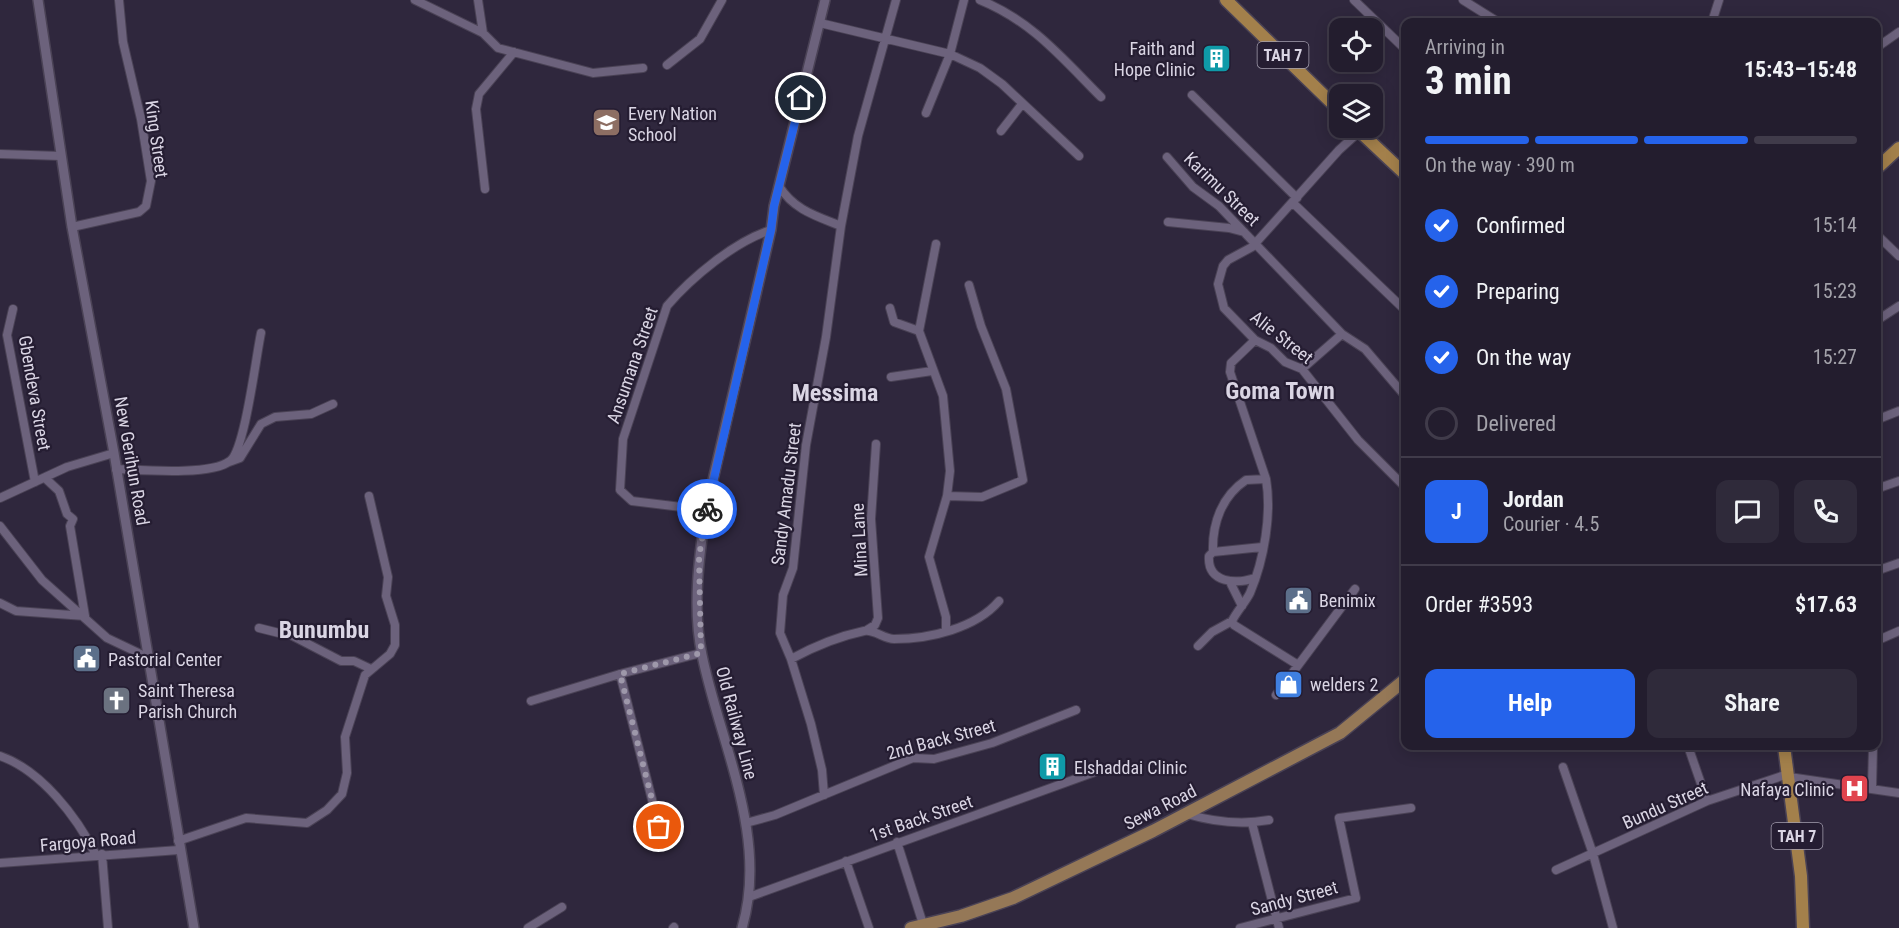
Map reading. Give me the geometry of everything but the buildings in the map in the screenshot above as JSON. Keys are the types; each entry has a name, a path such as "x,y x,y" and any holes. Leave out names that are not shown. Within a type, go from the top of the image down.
{"highway":[{"name":"TAH 7","path":"1226,0 1329,100"},
{"path":"1367,138 1401,170"},
{"path":"1881,164 1899,148"},
{"name":"TAH 7","path":"1785,750 1801,876 1801,927"}],"main road":[{"name":"Sewa Road","path":"917,926 961,916 1013,898 1187,814 1340,733 1401,683"}],"street":[{"name":"New Gerihun Road","path":"38,0 72,227 114,453 178,845 194,928"},
{"name":"King Street","path":"72,227 139,212 146,206 151,181 141,119 123,42 119,0"},
{"path":"415,0 483,33 498,48 593,73 643,68"},
{"path":"478,0 483,33"},
{"path":"666,65 700,39 722,0"},
{"name":"Old Railway Line","path":"742,928 749,897 746,823 701,653 699,557 706,510 771,230 779,186 825,0"},
{"name":"Sandy Amadu Street","path":"824,795 822,770 791,658 781,637 783,595 793,568 806,445 858,136 896,0"},
{"path":"926,113 950,54 964,0"},
{"path":"980,0 1013,15 1043,39 1101,97"},
{"path":"1354,0 1401,45"},
{"path":"1463,0 1492,18"},
{"path":"1713,18 1719,0"},
{"path":"820,23 950,54 980,68 1079,156"},
{"path":"1881,45 1899,32"},
{"path":"485,189 476,109 480,94 514,52"},
{"path":"1192,95 1401,306"},
{"path":"1001,131 1022,104"},
{"name":"Alie Street","path":"1350,138 1256,243 1222,266 1218,284 1224,308 1256,340 1270,348 1285,362 1302,369 1358,440 1401,483"},
{"path":"0,154 61,156"},
{"name":"Karimu Street","path":"1167,157 1193,187 1219,206 1256,243 1342,334 1365,349 1401,391"},
{"path":"779,186 789,201 806,213 842,226"},
{"path":"1168,222 1229,228 1246,233"},
{"name":"Ansumana Street","path":"706,510 633,501 620,490 623,439 667,306 678,293 743,242 771,230"},
{"path":"1881,239 1899,256"},
{"path":"936,244 919,331 943,396 950,471 947,496 929,557 946,617 946,630"},
{"path":"947,496 982,497 1019,484 1023,480 1006,389 981,326 969,285"},
{"path":"1881,318 1899,306"},
{"path":"890,308 894,322 919,331"},
{"name":"Gbendeva Street","path":"14,309 7,335 35,482"},
{"path":"222,465 231,461 242,433 261,333"},
{"path":"1302,369 1342,334"},
{"path":"1198,646 1212,632 1232,621 1242,606 1255,578 1262,547 1269,494 1230,372 1231,363 1256,340"},
{"path":"891,377 932,370"},
{"path":"116,469 190,470 222,465 240,458 261,424 275,417 311,414 333,404"},
{"path":"1881,418 1899,411"},
{"name":"Mina Lane","path":"867,630 875,625 878,618 871,519 876,444"},
{"name":"Gbendeva Street","path":"0,498 84,461 114,453"},
{"path":"45,478 59,491 67,514 73,519 70,526 85,616"},
{"path":"1255,578 1240,583 1224,581 1212,569 1209,561 1213,552 1214,531 1224,501 1246,480 1266,479"},
{"path":"1881,487 1899,481"},
{"path":"259,628 279,633 285,632 341,661 354,661 371,669 390,654 395,645 395,625 386,596 388,577 369,496"},
{"path":"0,526 42,580 85,616 106,638 147,657"},
{"path":"1213,552 1262,547"},
{"path":"1881,569 1899,563"},
{"path":"1230,582 1242,606"},
{"path":"1276,695 1355,589"},
{"path":"791,658 867,630 892,639 946,630 976,620 999,601"},
{"path":"0,603 16,611 85,616"},
{"path":"1232,621 1234,625 1298,665"},
{"path":"1881,639 1899,631"},
{"path":"531,701 620,674 701,653"},
{"name":"Fargoya Road","path":"0,864 178,845 246,819 307,823 327,810 346,786 345,737 364,675 371,669"},
{"path":"620,674 659,827"},
{"name":"2nd Back Street","path":"746,823 775,815 913,758 934,759 992,743 1076,710"},
{"path":"1689,750 1707,801"},
{"path":"1872,788 1873,750"},
{"path":"0,756 27,769 58,798 84,830 99,854 108,928"},
{"path":"1563,767 1593,854 1613,928"},
{"name":"1st Back Street","path":"749,897 1103,769"},
{"path":"1789,776 1899,794"},
{"name":"Bundu Street","path":"1556,870 1707,801 1789,776"},
{"name":"Sandy Street","path":"1240,928 1356,897 1339,818 1411,808"},
{"path":"1187,814 1212,821 1252,824 1269,820"},
{"path":"1252,824 1279,928"},
{"path":"897,842 917,926"},
{"path":"846,861 870,928"},
{"path":"528,928 562,907"}],"way so far":[{"path":"659,827 620,674 701,653 699,557 707,509"}],"place":[{"name":"Faith and Hope Clinic","path":"1216,58"},
{"name":"Every Nation School","path":"607,123"},
{"name":"Benimix","path":"1298,600"},
{"name":"Pastorial Center","path":"87,659"},
{"name":"welders 2","path":"1289,684"},
{"name":"Saint Theresa Parish Church","path":"117,700"},
{"name":"Elshaddai Clinic","path":"1053,767"},
{"name":"Nafaya Clinic","path":"1855,789"}],"district":[{"name":"Goma Town","path":"1280,391"},
{"name":"Messima","path":"835,393"},
{"name":"Bunumbu","path":"324,630"}],"route":[{"path":"707,509 771,230 774,206 801,98"}]}
